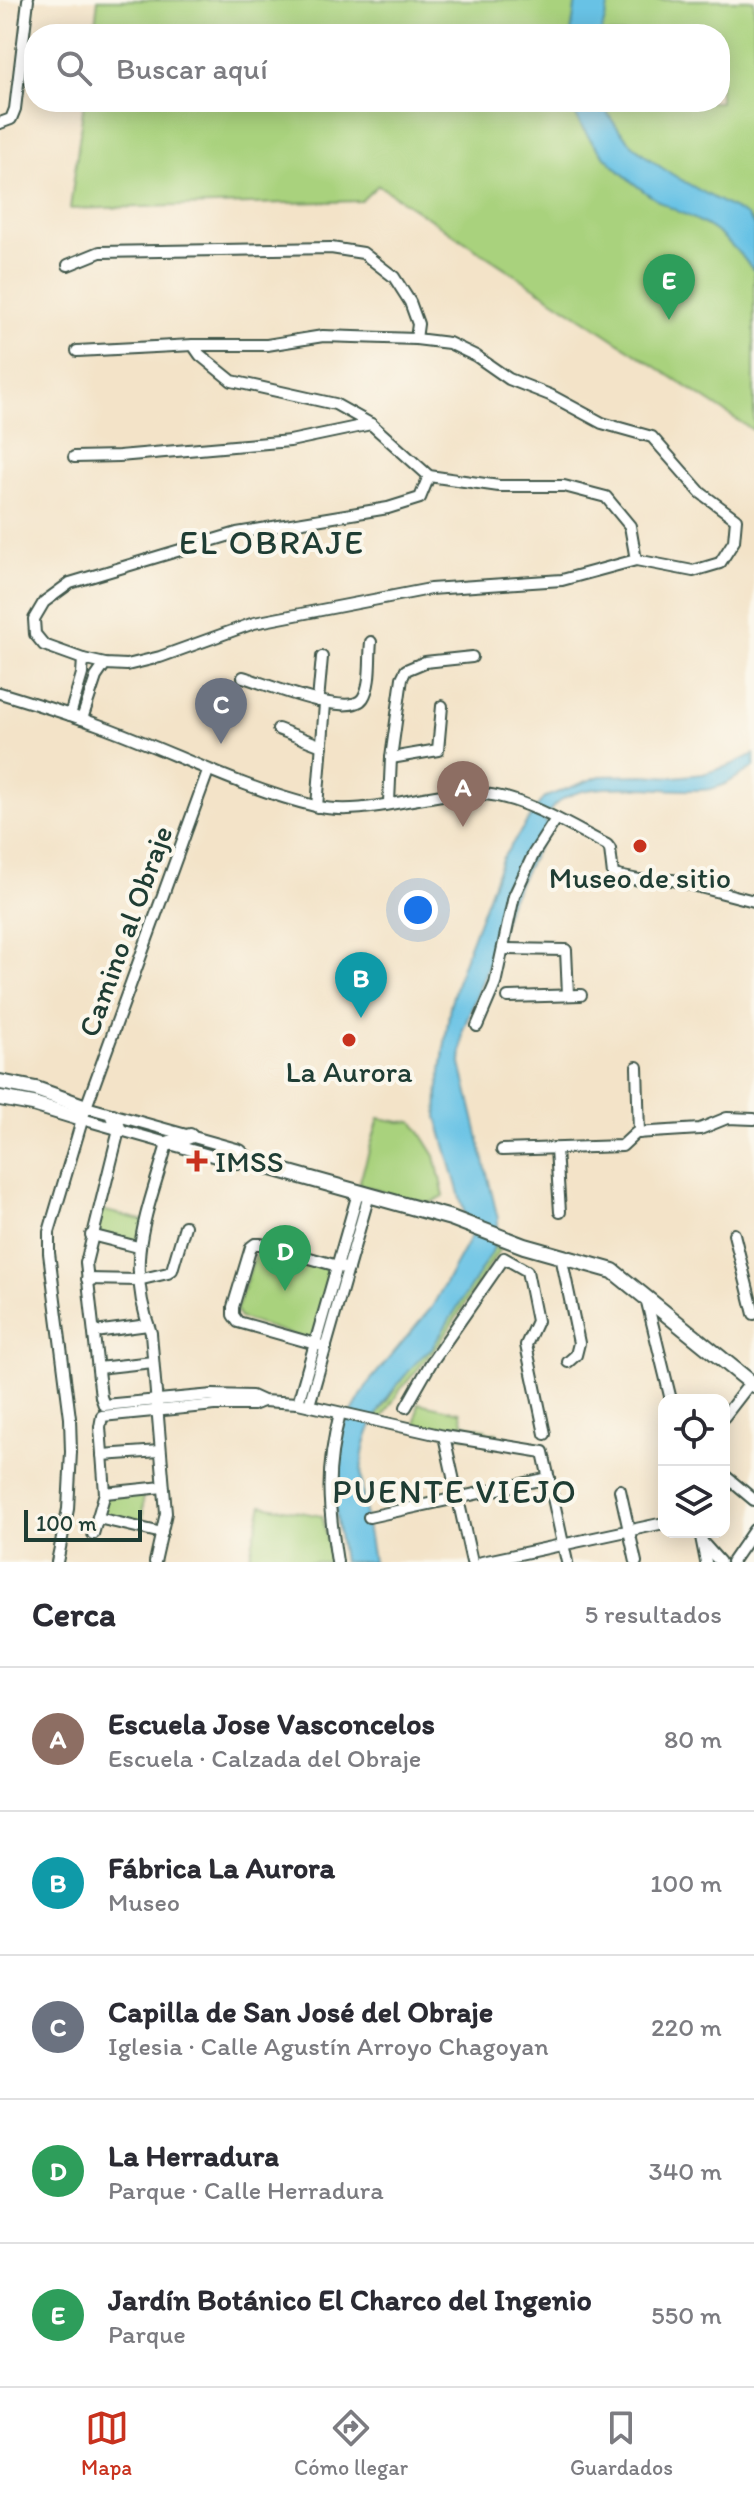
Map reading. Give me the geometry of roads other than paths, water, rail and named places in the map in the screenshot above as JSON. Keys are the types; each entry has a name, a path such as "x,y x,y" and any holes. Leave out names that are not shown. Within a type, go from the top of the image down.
{"main road":[{"path":"0,1082 36,1089 84,1113"},
{"path":"0,1098 84,1113"},
{"path":"113,1116 119,1130"},
{"path":"167,1144 190,1136"},
{"path":"254,1163 455,1219 524,1246 613,1271 752,1384"}],"street":[{"path":"25,24 28,0"},
{"path":"0,123 11,119 15,109 24,34"},
{"path":"68,265 100,252 331,248 363,253 394,277 410,302 418,324 416,339"},
{"path":"77,351 267,345 323,336 449,343 476,356 509,379 550,395 602,423 652,437 701,493 736,519 734,541 720,563 693,571 636,560 562,580 430,589 254,623 160,657 127,665 83,659 44,645 35,634 34,619 44,602 70,583 237,533 388,508 420,498 429,476"},
{"path":"193,345 200,355 232,381 335,404 371,424 429,476 499,486 564,486 606,497 630,526 636,560"},
{"path":"74,457 290,441 371,424"},
{"path":"243,677 322,702 356,703 362,700 367,689 371,642"},
{"path":"317,807 322,746 322,657"},
{"path":"389,802 391,758 402,678 406,670 425,662 472,657"},
{"path":"70,715 82,674 83,659"},
{"path":"82,719 96,677 105,664"},
{"path":"0,693 82,719 208,771 317,807 345,810 475,793 531,805 607,845 613,875 639,880 673,880 754,901"},
{"path":"391,758 438,750 442,706"},
{"path":"278,729 322,746"},
{"name":"Camino al Obraje","path":"59,1561 68,1509 70,1418 48,1241 84,1113 208,771"},
{"path":"477,1026 490,998 505,949 514,896 554,818"},
{"path":"505,949 566,950 568,995"},
{"path":"508,997 581,995"},
{"path":"637,1067 639,1133"},
{"path":"84,1113 113,1116 240,1150 254,1163"},
{"path":"84,1113 119,1130 237,1163 254,1163"},
{"path":"502,1150 622,1146 639,1133 700,1129 727,1118 754,1119"},
{"path":"93,1534 105,1493 100,1427 103,1410 86,1263 119,1130"},
{"path":"155,1562 166,1513 153,1362 138,1280 138,1247 167,1144"},
{"path":"556,1149 560,1212"},
{"path":"303,1404 363,1194"},
{"path":"87,1279 138,1280 168,1273 172,1270 185,1226"},
{"path":"734,1234 754,1314"},
{"path":"91,1235 138,1247"},
{"path":"320,1346 238,1322 233,1315 233,1307 251,1247 255,1244 342,1267"},
{"path":"518,1266 524,1246"},
{"path":"561,1256 579,1343 576,1355 568,1362"},
{"path":"406,1407 431,1363 504,1258 527,1271 537,1321 526,1345 545,1434"},
{"path":"646,1298 670,1394"},
{"path":"95,1332 148,1325"},
{"path":"98,1368 153,1362"},
{"path":"730,1410 752,1384"},
{"path":"103,1410 252,1396 263,1401 303,1404 444,1436 543,1452 567,1562"},
{"path":"337,1562 328,1476 330,1449 345,1414"},
{"path":"444,1436 472,1562"},
{"path":"102,1455 160,1451"},
{"path":"369,1517 549,1478"},
{"path":"730,1480 754,1500"},
{"path":"105,1493 163,1487"},
{"path":"620,1490 636,1562"},
{"path":"98,1518 162,1533"},
{"path":"482,1562 658,1524"},
{"path":"732,1562 754,1530"},
{"path":"701,1538 706,1562"},
{"path":"702,1538 720,1562"}],"water":[{"path":"576,0 610,0 604,24 572,24"},
{"path":"576,112 608,112 628,140 645,156 664,170 747,216 754,225 754,271 715,231 660,202 620,172 584,131"},
{"path":"754,754 754,767 716,788 593,789 571,795 555,805 545,822 549,825 508,905 499,938 463,1030 461,1064 498,1219 498,1234 492,1252 432,1348 398,1384 370,1429 364,1449 362,1489 373,1562 343,1562 331,1479 335,1441 369,1382 432,1307 471,1236 437,1117 438,1093 450,1006 502,859 543,798 600,776 673,777 703,774"}],"place":[{"name":"Jardín Botánico El Charco del Ingenio","path":"669,320"},
{"name":"Capilla de San José del Obraje","path":"221,744"},
{"name":"Escuela Jose Vasconcelos","path":"463,827"},
{"name":"Museo de sitio","path":"640,846"},
{"name":"Fábrica La Aurora","path":"361,1018"},
{"name":"La Aurora","path":"349,1040"},
{"name":"IMSS","path":"197,1161"},
{"name":"La Herradura","path":"285,1291"}],"district":[{"name":"EL OBRAJE","path":"272,542"},
{"name":"PUENTE VIEJO","path":"455,1491"}]}
